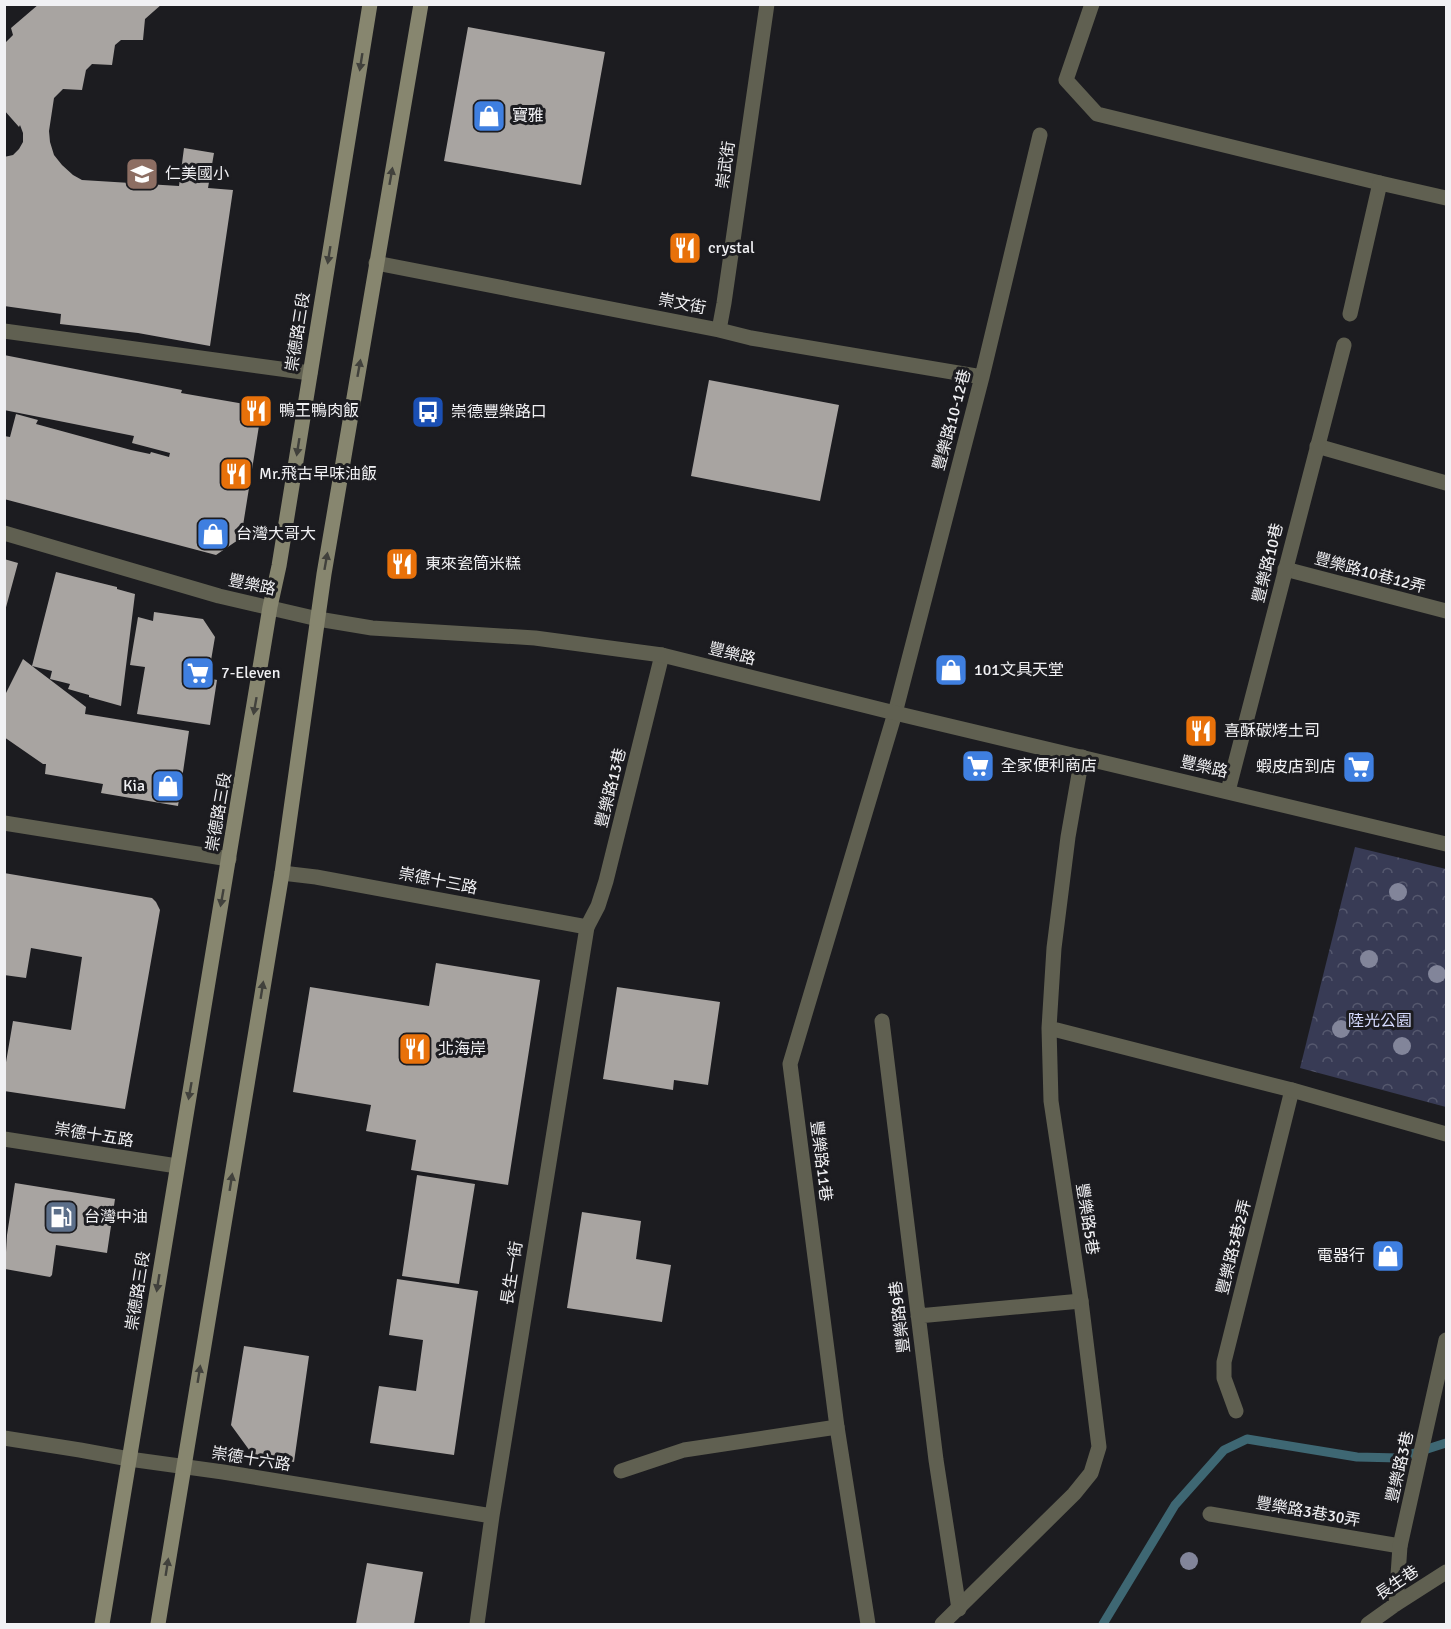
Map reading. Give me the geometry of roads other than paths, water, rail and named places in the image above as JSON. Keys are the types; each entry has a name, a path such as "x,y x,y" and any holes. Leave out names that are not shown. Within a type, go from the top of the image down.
{"main road":[{"name":"崇德路三段","path":"102,1624 370,4"},
{"path":"158,1624 282,873 318,619 421,4"}],"street":[{"name":"崇武街","path":"719,330 767,4"},
{"path":"1092,4 1066,80 1097,114 1446,198"},
{"name":"豐樂路10-12巷","path":"895,713 982,377 1040,135"},
{"path":"1350,314 1380,183"},
{"name":"崇文街","path":"376,263 751,338 982,377"},
{"path":"4,331 310,373"},
{"name":"豐樂路10巷","path":"1228,791 1344,345"},
{"path":"1317,446 1446,483"},
{"name":"豐樂路","path":"4,533 219,596 318,619 372,628 535,638 662,655 1446,844"},
{"name":"豐樂路10巷12弄","path":"1285,569 1446,611"},
{"name":"豐樂路13巷","path":"587,927 598,906 606,881 662,655"},
{"name":"豐樂路11巷","path":"868,1624 837,1427 790,1064 895,713"},
{"name":"豐樂路5巷","path":"942,1624 1074,1494 1091,1473 1099,1447 1082,1301 1051,1101 1049,1028 1054,948 1068,837 1082,757"},
{"path":"4,823 229,859"},
{"name":"崇德十三路","path":"282,873 328,879 587,927"},
{"name":"長生一街","path":"477,1624 492,1516 587,927"},
{"name":"豐樂路9巷","path":"882,1021 936,1460 958,1609"},
{"path":"1049,1028 1292,1090 1446,1134"},
{"name":"豐樂路3巷2弄","path":"1236,1411 1224,1378 1224,1362 1292,1090"},
{"name":"崇德十五路","path":"4,1139 177,1166"},
{"path":"918,1316 1082,1301"},
{"name":"豐樂路3巷","path":"1396,1604 1400,1546 1446,1340"},
{"path":"621,1471 684,1450 837,1427"},
{"name":"崇德十六路","path":"4,1438 492,1516"},
{"name":"豐樂路3巷30弄","path":"1210,1514 1400,1546"},
{"name":"長生巷","path":"1368,1624 1446,1572"}],"waterway":[{"path":"1103,1624 1175,1505 1224,1450 1247,1439 1357,1457 1399,1458 1446,1443"}],"place":[{"name":"寶雅","path":"489,116"},
{"name":"仁美國小","path":"142,174"},
{"name":"crystal","path":"685,248"},
{"name":"鴨王鴨肉飯","path":"256,411"},
{"name":"崇德豐樂路口","path":"428,412"},
{"name":"Mr.飛古早味油飯","path":"236,474"},
{"name":"台灣大哥大","path":"213,534"},
{"name":"東來瓷筒米糕","path":"402,564"},
{"name":"101文具天堂","path":"951,670"},
{"name":"7-Eleven","path":"198,673"},
{"name":"喜酥碳烤土司","path":"1201,731"},
{"name":"全家便利商店","path":"978,766"},
{"name":"蝦皮店到店","path":"1359,767"},
{"name":"Kia","path":"168,786"},
{"name":"北海岸","path":"415,1049"},
{"name":"台灣中油","path":"61,1217"},
{"name":"電器行","path":"1388,1256"}],"park label":[{"name":"陸光公園","path":"1380,1021"}]}
